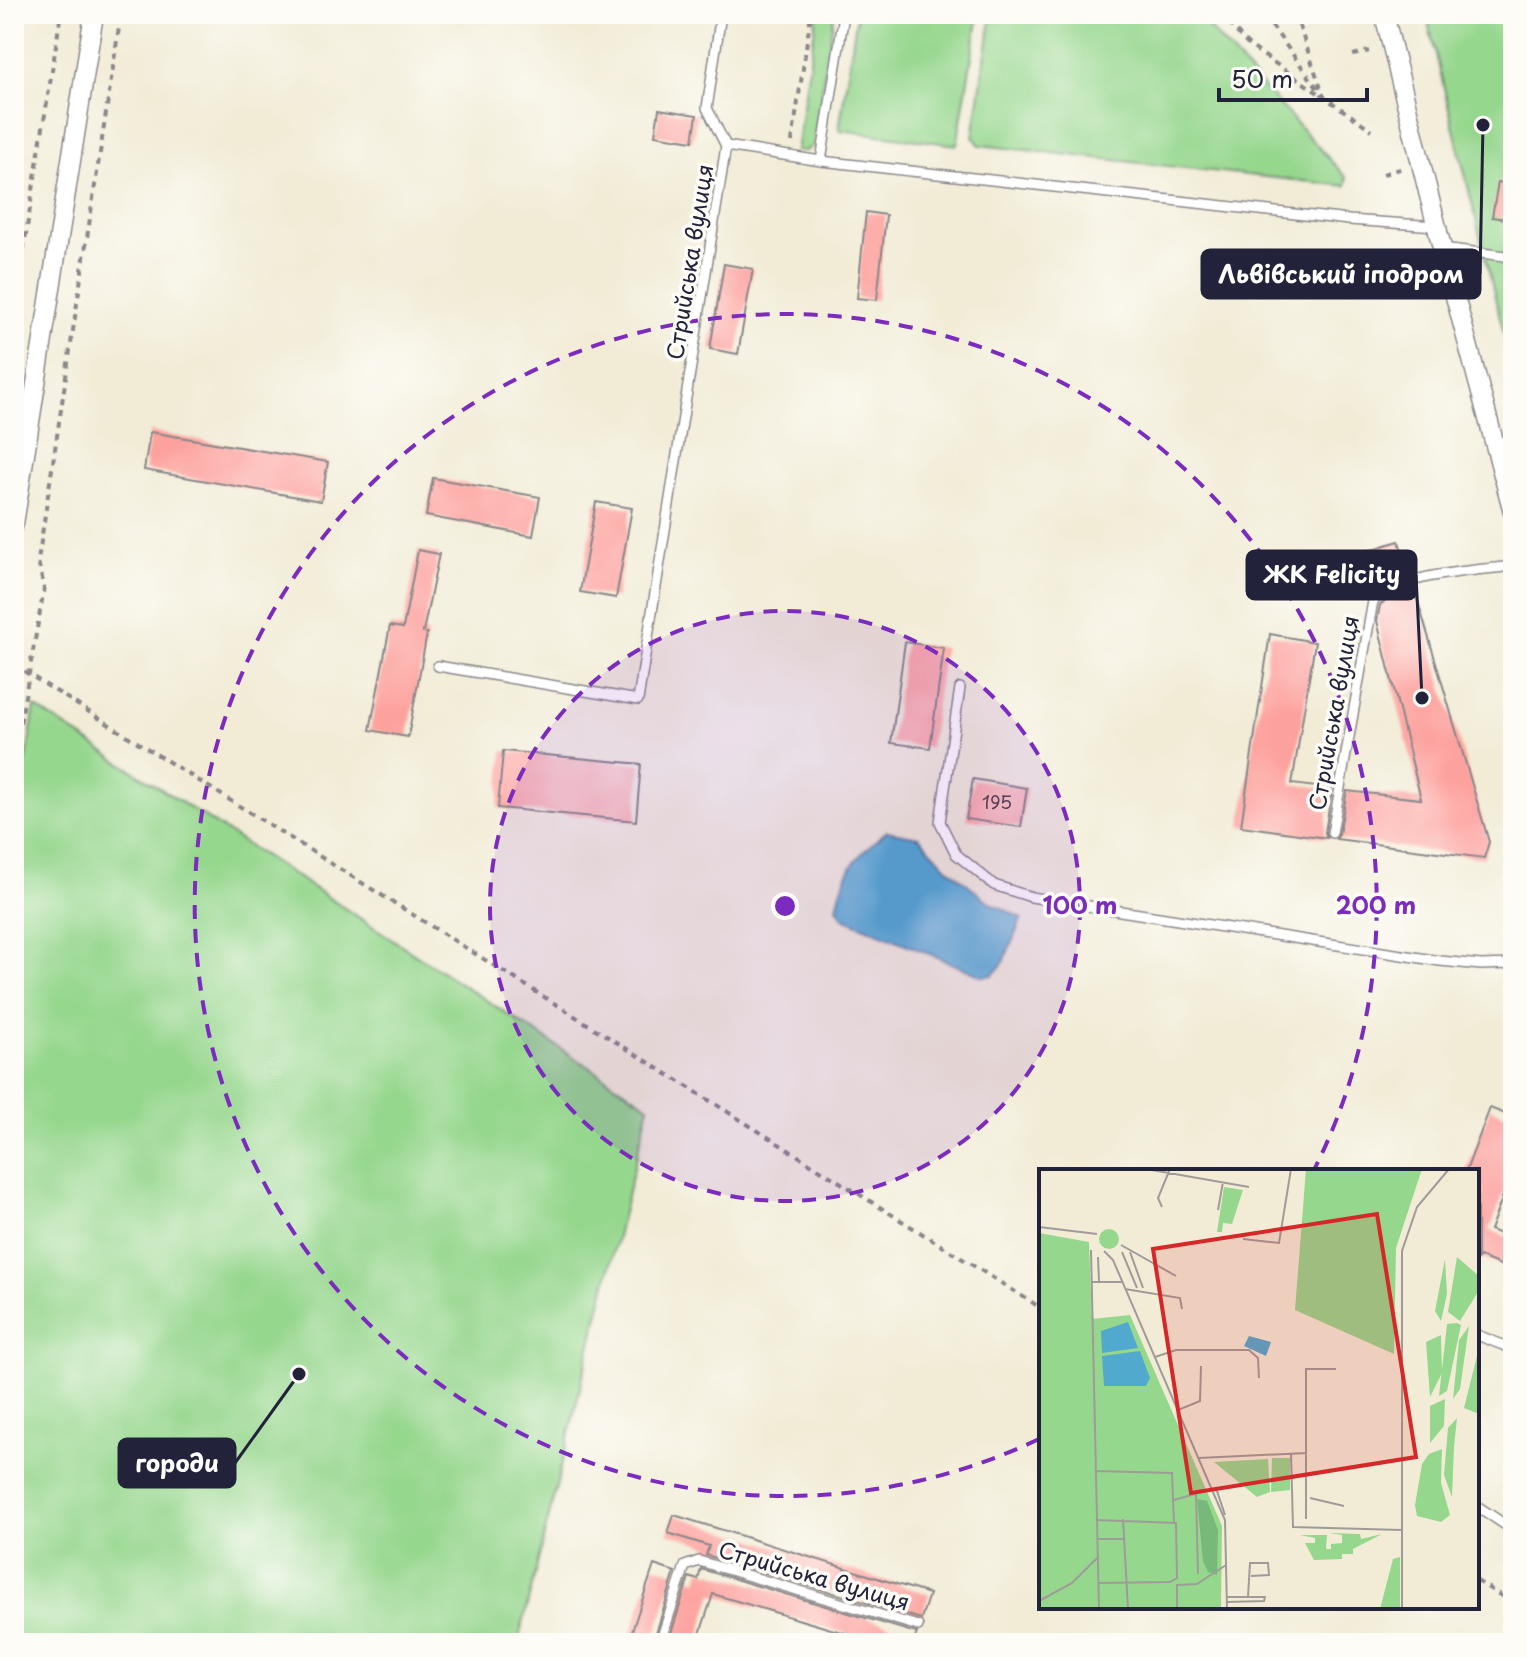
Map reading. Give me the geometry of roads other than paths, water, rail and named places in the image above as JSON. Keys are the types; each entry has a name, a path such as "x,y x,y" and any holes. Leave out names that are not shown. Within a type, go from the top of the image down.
{"street":[{"path":"14,524 94,14"},
{"path":"1384,14 1436,226 1513,512"}],"lane":[{"path":"721,14 707,108 726,146"},
{"path":"821,161 844,14"},
{"name":"Стрийська вулиця","path":"438,666 638,700 726,146 821,161 1349,220 1436,226"},
{"path":"1442,248 1513,257"},
{"name":"Стрийська вулиця","path":"1332,833 1368,615 1373,601 1379,594 1434,576 1513,566"},
{"path":"960,688 940,822 956,854 994,885 1031,897 1424,958 1481,965 1513,964"},
{"path":"1479,1336 1513,1349"},
{"path":"1479,1507 1513,1530"},
{"name":"Стрийська вулиця","path":"660,1643 685,1566 699,1561 918,1626"}],"water":[{"path":"887,831 919,837 946,866 989,902 1022,918 1004,962 993,975 982,976 843,918 837,907 848,872 867,848"}],"place":[{"name":"Львівський іподром","path":"1483,125"},
{"name":"ЖК Felicity","path":"1422,698"},
{"name":"городи","path":"299,1374"}]}
